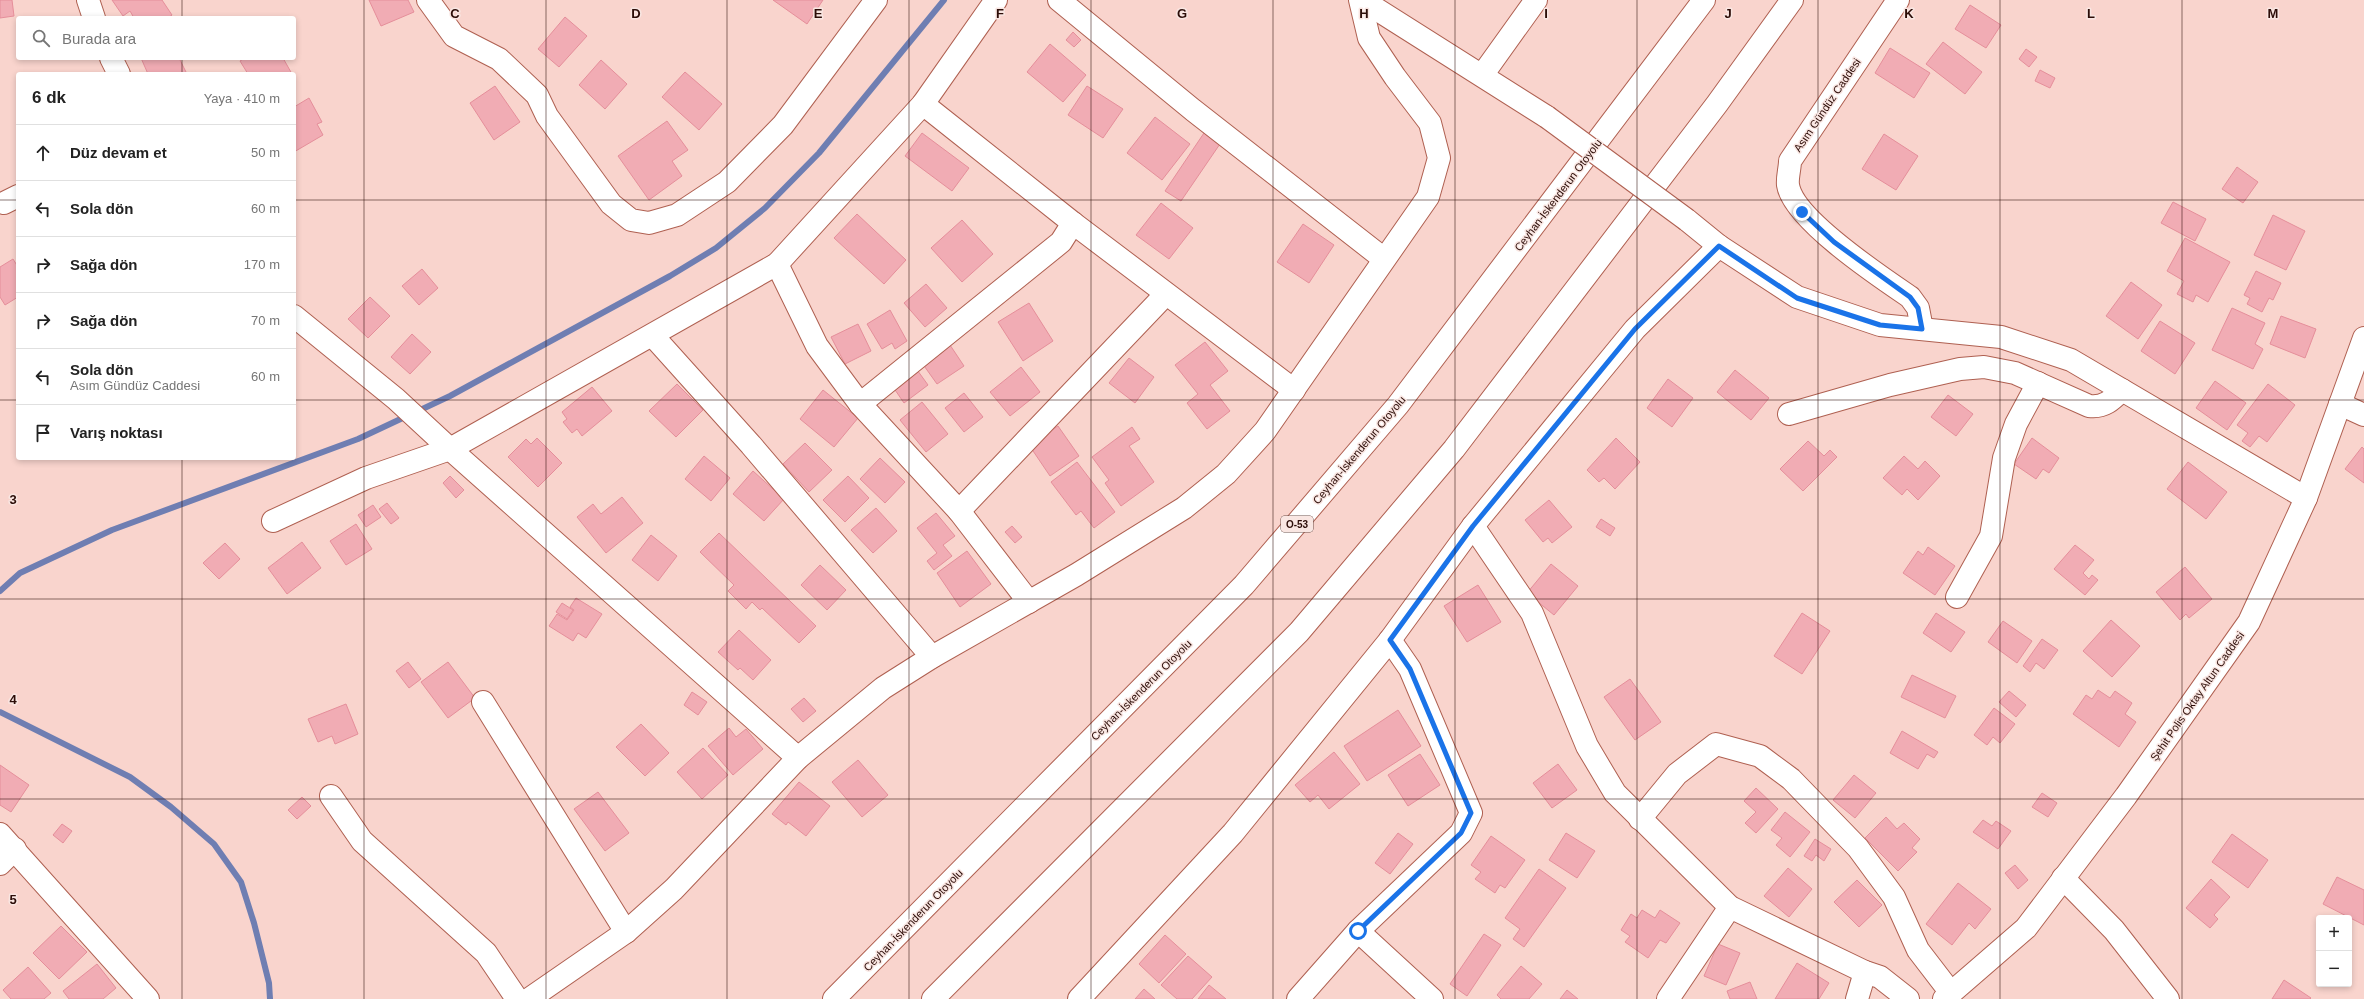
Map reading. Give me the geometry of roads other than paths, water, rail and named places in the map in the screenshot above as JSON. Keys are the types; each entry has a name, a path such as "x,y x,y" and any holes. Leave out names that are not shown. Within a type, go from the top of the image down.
{"main road":[{"path":"88,0 93,16"},
{"path":"428,0 454,36 499,59 536,95 551,122 611,204 631,220 649,223 677,215 727,182 783,125 876,0"},
{"path":"272,522 366,478 450,450 653,336 777,264 924,104 996,0"},
{"path":"1059,0 1193,110 1384,259"},
{"path":"529,999 553,992 626,932 674,889 798,758 883,688 932,657 1076,575 1184,508 1226,474 1265,431 1428,197 1439,158 1430,123 1368,38 1361,0"},
{"path":"1361,0 1483,74 1547,117 1687,220 1719,246 1797,298 1880,325 2001,337 2071,360 2306,498"},
{"name":"Ceyhan-İskenderun Otoyolu","path":"834,999 1244,585 1398,405 1704,0"},
{"path":"933,999 1298,632 1454,450 1717,104 1792,0"},
{"name":"Asım Gündüz Caddesi","path":"1898,0 1790,161 1788,186 1802,212 1834,242 1910,297 1918,308 1922,329"},
{"path":"1483,74 1533,1"},
{"path":"112,60 118,72"},
{"path":"924,104 1073,223 1294,390"},
{"path":"860,404 1061,242 1073,223"},
{"path":"1079,999 1233,833 1390,640 1473,526 1635,329 1719,246"},
{"path":"777,264 817,346 860,404 959,511 1028,602"},
{"path":"959,511 1166,294"},
{"path":"296,318 396,399 450,450 798,758"},
{"path":"653,336 751,445 932,657"},
{"name":"Şehit Polis Oktay Altun Caddesi","path":"1947,996 2026,928 2126,796 2249,622 2306,498 2364,338"},
{"path":"1789,414 1890,385 1972,368 2000,369 2015,373 2089,406 2096,407 2107,404 2122,390"},
{"path":"1957,597 1990,536 2004,458 2016,424 2038,383"},
{"path":"2340,404 2364,415"},
{"path":"1473,526 1532,613 1591,752 1615,793 1730,907 1865,972 1880,977 1908,999"},
{"path":"1298,999 1358,931 1461,833 1471,813 1410,669 1390,640"},
{"path":"483,702 626,932"},
{"path":"1640,819 1677,774 1716,744 1760,756 1791,779 1858,848 1894,897 1918,950 1947,996"},
{"path":"331,796 362,841 486,953 518,999"},
{"path":"5,849 148,999"},
{"path":"2063,878 2114,930 2168,999"},
{"path":"1668,999 1730,907"},
{"path":"1358,931 1432,999"},
{"path":"1857,999 1865,972"}],"waterway":[{"path":"416,412 450,396 670,276 716,248 765,208 819,153 944,0"},
{"path":"0,591 20,573 112,530 358,439 407,416"},
{"path":"0,712 130,777 171,807 214,844 241,882 254,923 269,983 270,999"}]}
